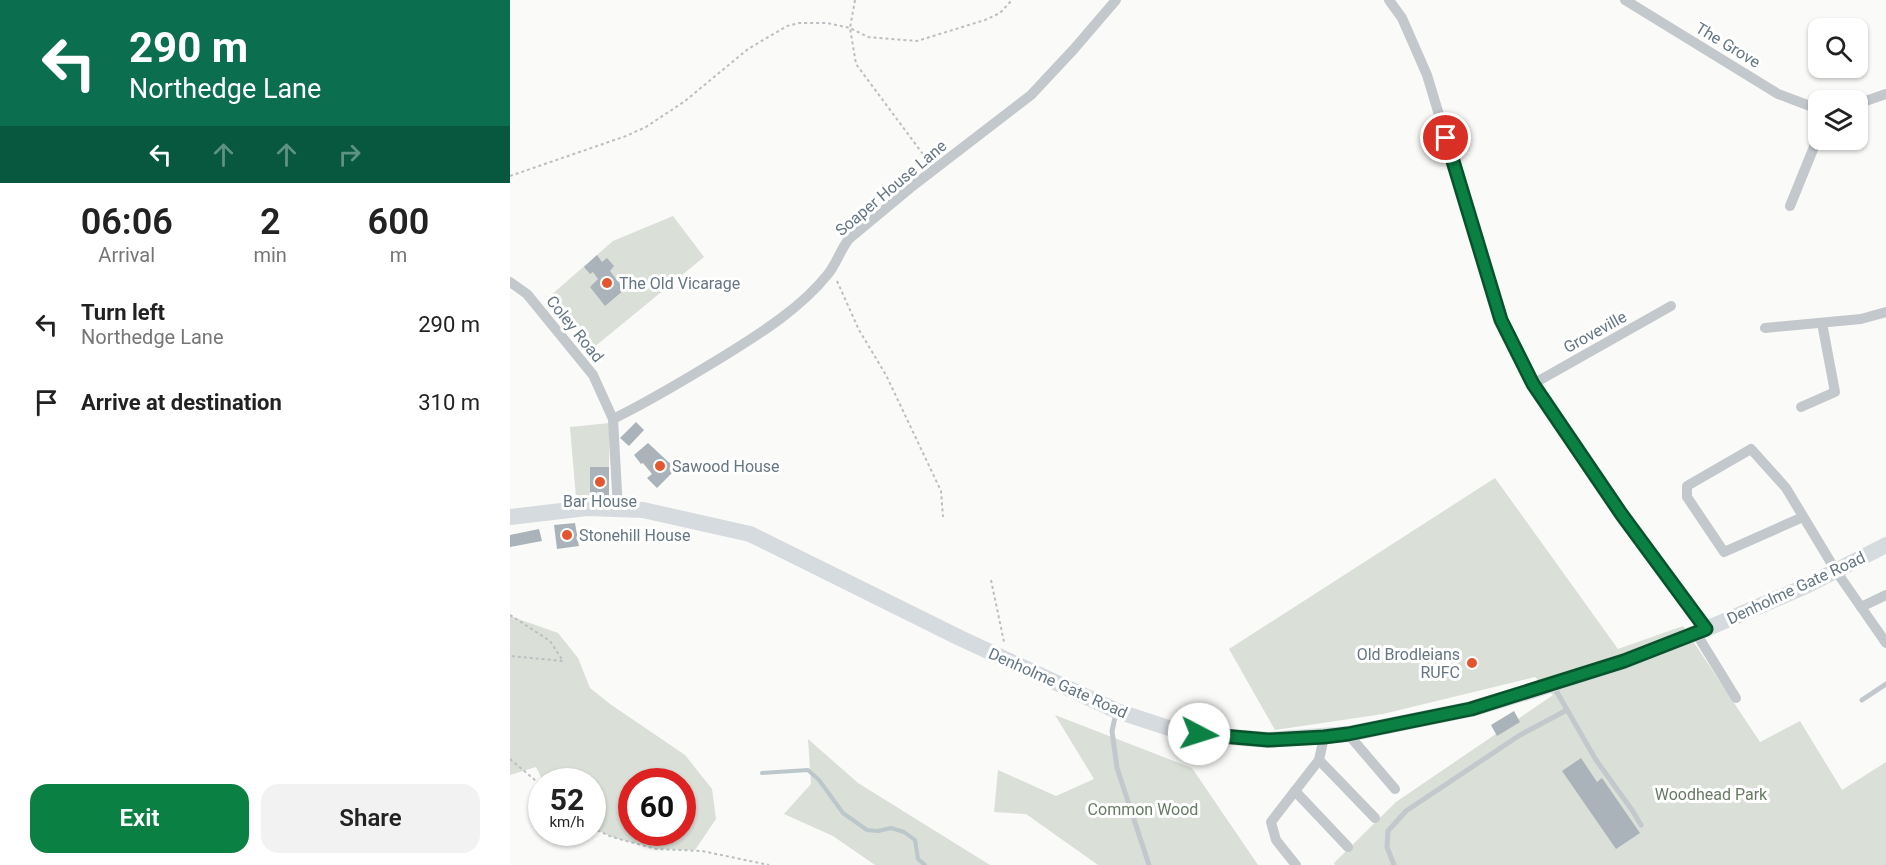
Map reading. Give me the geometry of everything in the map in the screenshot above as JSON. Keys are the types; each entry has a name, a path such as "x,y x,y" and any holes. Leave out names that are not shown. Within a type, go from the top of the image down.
{"main road":[{"name":"Denholme Gate Road","path":"510,517 587,508 643,510 750,534 1008,661 1117,711 1184,733 1268,740 1348,734 1471,709 1552,684 1624,661 1701,631 1804,587 1886,545"}],"street":[{"name":"Soaper House Lane","path":"613,419 691,378 762,332 798,304 829,273 842,247 849,239 1030,95 1116,0"},
{"path":"1389,0 1402,18 1427,75 1497,310 1533,384 1701,631 1736,698"},
{"name":"The Grove","path":"1625,0 1779,94 1808,105"},
{"path":"1868,100 1886,94"},
{"path":"1790,206 1813,150"},
{"name":"Coley Road","path":"510,282 527,294 593,375 613,419 618,510"},
{"name":"Groveville","path":"1533,384 1671,306"},
{"path":"1765,328 1861,319 1886,312"},
{"path":"1802,407 1835,392 1822,323"},
{"path":"1803,517 1724,552 1687,497 1687,486 1751,449 1786,488 1836,571 1886,643"},
{"path":"1861,608 1886,595"},
{"path":"1348,734 1395,789"},
{"path":"1296,865 1276,840 1271,822 1319,760 1324,737"},
{"path":"1319,760 1375,818"},
{"path":"1295,791 1348,847"}],"lane":[{"path":"1552,684 1596,760 1641,825"},
{"path":"1862,700 1886,684"},
{"path":"1394,865 1387,847 1388,831 1406,812 1520,735 1567,710"},
{"path":"1117,711 1112,731 1117,768 1149,865"}],"path":[{"path":"855,0 850,28 856,64 934,170"},
{"path":"510,176 646,127 685,101 748,50 787,26 799,23 827,23 850,28 868,37 917,41 985,20 1000,13 1012,0"},
{"path":"829,273 836,277 859,330 886,375 941,491 943,517"},
{"path":"991,580 1008,661"},
{"path":"510,615 550,641 563,661 510,656"},
{"path":"510,759 528,774"},
{"path":"606,834 656,849 702,851 769,865"}],"green space":[{"path":"673,216 704,257 593,348 550,296 613,241"},
{"path":"610,423 609,467 591,467 590,498 576,498 570,427"},
{"name":"Old Brodleians RUFC","path":"1495,478 1618,649 1683,626 1760,742 1800,721 1842,790 1886,762 1886,865 1335,865 1334,863 1396,802 1553,695 1535,677 1383,714 1275,730 1229,649"},
{"path":"510,616 558,633 578,658 590,688 685,755 695,768 618,768 618,839 606,834 606,768 536,767 510,775"},
{"name":"Common Wood","path":"1055,715 1192,768 1258,865 1098,865 1026,814 994,812 998,770 1056,796 1094,779"},
{"path":"808,739 858,783 990,865 875,865 833,836 784,814 811,784"},
{"path":"696,769 712,789 716,819 695,850 656,849 645,846 696,846"}],"building":[{"name":"The Old Vicarage","path":"597,255 602,262 607,258 614,266 610,271 624,290 605,306 590,287 598,279 593,272 590,274 584,267"},
{"path":"636,422 644,430 629,446 620,438"},
{"name":"Sawood House","path":"648,443 676,469 657,488 647,478 652,474 634,455"},
{"name":"Bar House","path":"590,467 609,467 609,497 590,498"},
{"name":"Stonehill House","path":"575,523 579,546 557,549 554,525"},
{"path":"539,529 542,541 510,547 510,535"},
{"path":"1514,711 1520,722 1497,736 1491,725"},
{"path":"1581,758 1597,782 1602,778 1640,833 1616,849 1562,771"}],"waterway":[{"path":"762,773 808,770 819,780 843,813 867,830 878,831 891,828 904,832 915,840 918,859 925,865"}],"place":[{"name":"The Old Vicarage","path":"607,283"},
{"name":"Sawood House","path":"660,466"},
{"name":"Bar House","path":"600,482"},
{"name":"Stonehill House","path":"567,535"},
{"name":"Old Brodleians RUFC","path":"1472,663"}],"route":[{"path":"1199,734 1268,740 1324,737 1471,709 1624,661 1706,629 1622,515 1533,384 1501,320 1446,138"}],"park label":[{"name":"Woodhead Park","path":"1711,794"}]}
